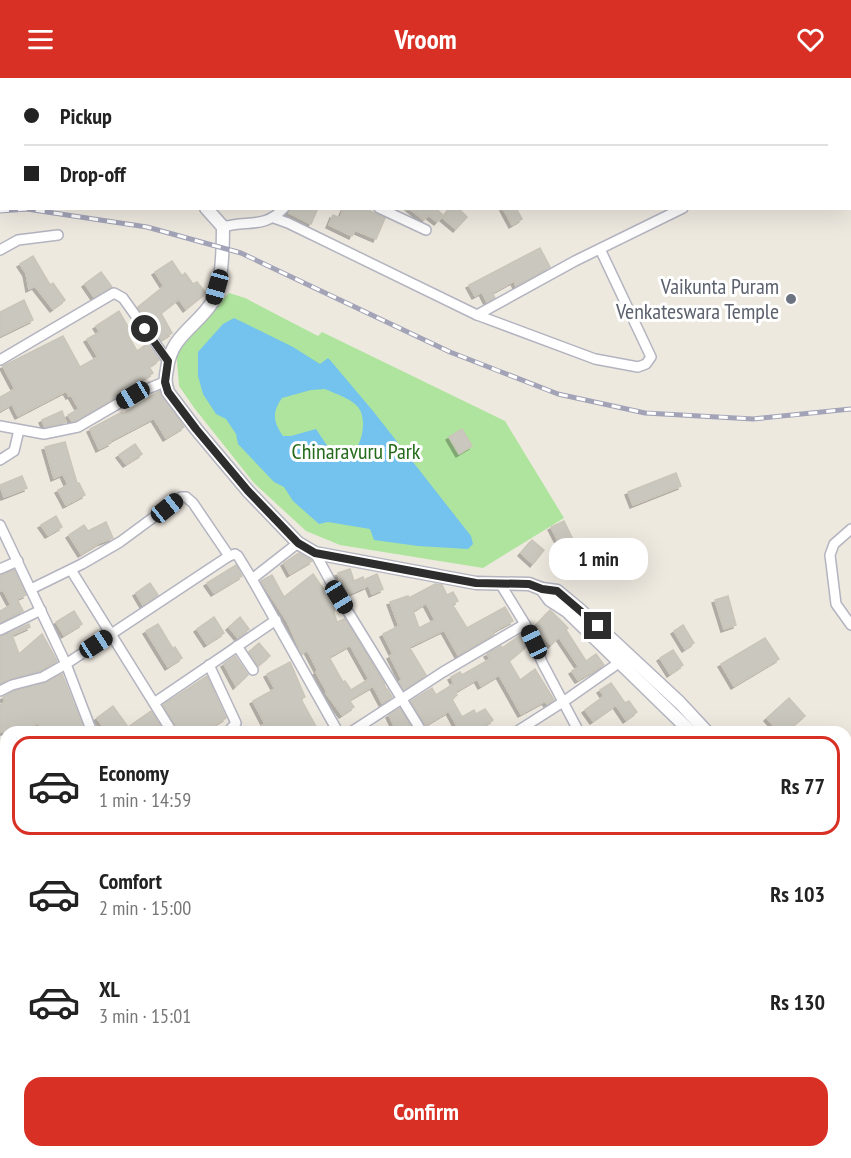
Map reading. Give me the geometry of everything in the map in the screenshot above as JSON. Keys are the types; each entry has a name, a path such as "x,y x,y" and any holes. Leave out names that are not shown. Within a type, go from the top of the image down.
{"main road":[{"path":"208,210 223,227 223,248 213,300 173,347 165,382 168,392 234,476 298,543 315,553 476,583 529,584 557,591 680,703 701,726"},
{"path":"542,589 550,600 567,611 685,726"}],"street":[{"path":"274,218 282,210"},
{"path":"383,210 426,230"},
{"path":"477,315 678,210"},
{"path":"223,227 274,218 477,315 595,359 638,367 646,364 651,357 600,249"},
{"path":"0,250 18,240 58,235"},
{"path":"0,360 114,293 123,298 168,361"},
{"path":"0,426 44,434 78,428 133,395 165,382"},
{"path":"0,460 14,451 18,430"},
{"path":"31,589 71,570 120,542 181,497 186,497 193,503 229,556"},
{"path":"0,526 66,664 90,726"},
{"path":"851,529 834,544 830,555 836,604 851,625"},
{"path":"252,579 298,543"},
{"path":"315,553 339,597 419,726"},
{"path":"0,691 12,685 43,677 66,664 235,554 276,620 336,726"},
{"path":"0,569 18,561"},
{"path":"71,570 168,726"},
{"path":"501,585 525,624 576,726"},
{"path":"0,630 41,610"},
{"path":"154,703 276,620"},
{"path":"360,726 442,672 525,624"},
{"path":"237,646 253,670"},
{"path":"525,726 620,662"},
{"path":"209,666 236,723 233,726"}],"green space":[{"name":"Chinaravuru Park","path":"229,293 245,298 318,336 322,332 505,421 564,518 483,568 340,545 306,531 254,483 179,386 176,349"}],"water":[{"path":"234,318 293,347 320,364 328,358 373,411 471,536 473,544 468,549 418,546 374,540 370,529 328,522 319,524 293,501 284,487 274,482 238,444 236,434 226,419 216,414 203,394 198,376 198,352 223,324","holes":["325,389 355,404 361,412 363,430 359,443 350,454 340,457 330,450 316,429 283,436 277,426 275,412 282,398 311,390"]}],"building":[{"path":"290,210 317,210 311,224 289,213"},
{"path":"343,210 368,210 385,218 376,239 355,230 352,236 329,225 333,215 340,218"},
{"path":"412,210 437,210 443,215 437,222 428,215 424,220"},
{"path":"449,210 460,210 467,217 456,229 443,218"},
{"path":"504,210 517,210 522,219 512,225"},
{"path":"540,248 550,267 516,286 514,281 492,293 495,298 487,302 482,292 475,296 469,285"},
{"path":"33,256 50,285 53,283 65,300 53,309 35,286 29,289 26,273 20,264"},
{"path":"172,261 182,276 185,273 193,284 197,282 206,293 186,309 179,299 161,313 172,333 161,340 138,307 164,286 155,272"},
{"path":"101,272 112,287 94,297 85,284"},
{"path":"24,300 33,320 0,336 0,312"},
{"path":"119,311 131,332 127,334 137,351 147,344 159,360 149,367 153,373 76,421 72,421 68,415 79,409 66,391 18,416 12,404 0,411 0,397 15,389 3,366 63,336 80,367 98,357 87,339 100,332 96,326"},
{"path":"159,391 184,427 166,438 154,418 99,449 90,429 122,412 123,414"},
{"path":"62,411 66,422 45,427 42,420"},
{"path":"462,429 472,446 459,454 449,437"},
{"path":"65,442 77,483 85,495 66,505 58,490 68,485 63,474 54,478 45,447"},
{"path":"135,444 142,454 126,464 119,455"},
{"path":"676,473 681,486 633,505 628,492"},
{"path":"22,476 27,488 4,497 0,485"},
{"path":"56,516 62,527 48,535 41,525"},
{"path":"564,521 578,550 566,556 551,527"},
{"path":"106,522 113,538 81,554 69,535 84,525 88,531"},
{"path":"532,540 544,550 533,564 521,553"},
{"path":"299,553 312,561 290,574 284,563"},
{"path":"236,565 242,576 214,593 207,583"},
{"path":"350,569 354,581 363,577 367,586 349,594 343,581 340,582 338,573"},
{"path":"14,570 26,595 17,599 23,611 0,622 0,611 11,605 3,590 0,591 0,576"},
{"path":"313,574 337,608 333,610 337,622 345,619 392,697 382,703 373,686 349,700 354,707 342,715 326,693 307,650 302,654 287,621 261,581 272,575 284,597","holes":["350,645 369,679 351,690 345,681 343,682 329,657"]},
{"path":"377,574 383,589 372,594 366,579"},
{"path":"150,583 158,595 143,605 136,593"},
{"path":"435,584 442,585 447,595 453,592 458,601 452,604 467,628 505,607 513,621 458,655 444,630 409,647 426,675 404,690 399,682 402,680 390,656 393,654 383,634 399,626 390,602 408,596 409,598","holes":["426,603 435,620 419,628 413,611"]},
{"path":"728,596 736,625 724,629 715,600"},
{"path":"550,610 568,628 566,630 586,661 596,654 604,665 578,680 572,671 579,667 559,637 551,645 541,635 538,637 534,627"},
{"path":"74,611 82,624 64,635 56,622"},
{"path":"214,617 224,633 207,644 197,629"},
{"path":"240,617 249,629 238,638 229,627"},
{"path":"29,624 30,627 12,635 19,654 42,634 57,661 40,671 0,683 0,637"},
{"path":"158,624 173,649 175,647 182,658 168,667 146,631"},
{"path":"683,625 694,643 685,649 674,631"},
{"path":"522,634 527,646 509,661 520,680 535,669 554,700 547,704 545,701 521,714 499,675 481,686 477,679 455,692 457,695 452,699 462,717 474,710 476,714 485,709 493,720 484,726 457,726 449,711 426,725 411,701 432,688 436,695 454,683 451,677 460,672 462,675 490,659 487,654 501,646 502,648"},
{"path":"765,638 779,659 734,686 721,664"},
{"path":"259,643 270,656 258,666 249,652"},
{"path":"673,650 683,665 670,674 660,658"},
{"path":"235,656 248,675 236,686 224,664"},
{"path":"290,662 305,697 301,699 316,726 261,726 265,724 253,701 275,689 267,674"},
{"path":"62,674 83,726 40,726 38,723 32,726 0,726 0,705 5,702 3,697 14,691 45,683"},
{"path":"207,676 226,718 213,726 175,726 163,705"},
{"path":"611,683 625,703 629,701 637,712 626,720 616,705 593,721 585,710 604,696 600,690"},
{"path":"789,698 805,716 793,726 774,726 767,718"},
{"path":"113,706 127,726 103,726 97,718"},
{"path":"400,708 410,726 394,726 389,715"},
{"path":"151,711 160,726 129,726"}],"railway":[{"path":"0,211 14,210"},
{"path":"34,210 147,227 241,253 450,352 558,394 645,413 753,419 851,409"}],"place":[{"name":"Vaikunta Puram Venkateswara Temple","path":"791,299"}],"route":[{"path":"145,329 168,361 165,382 168,392 234,476 298,543 315,553 476,583 529,584 557,591 598,626"}]}
